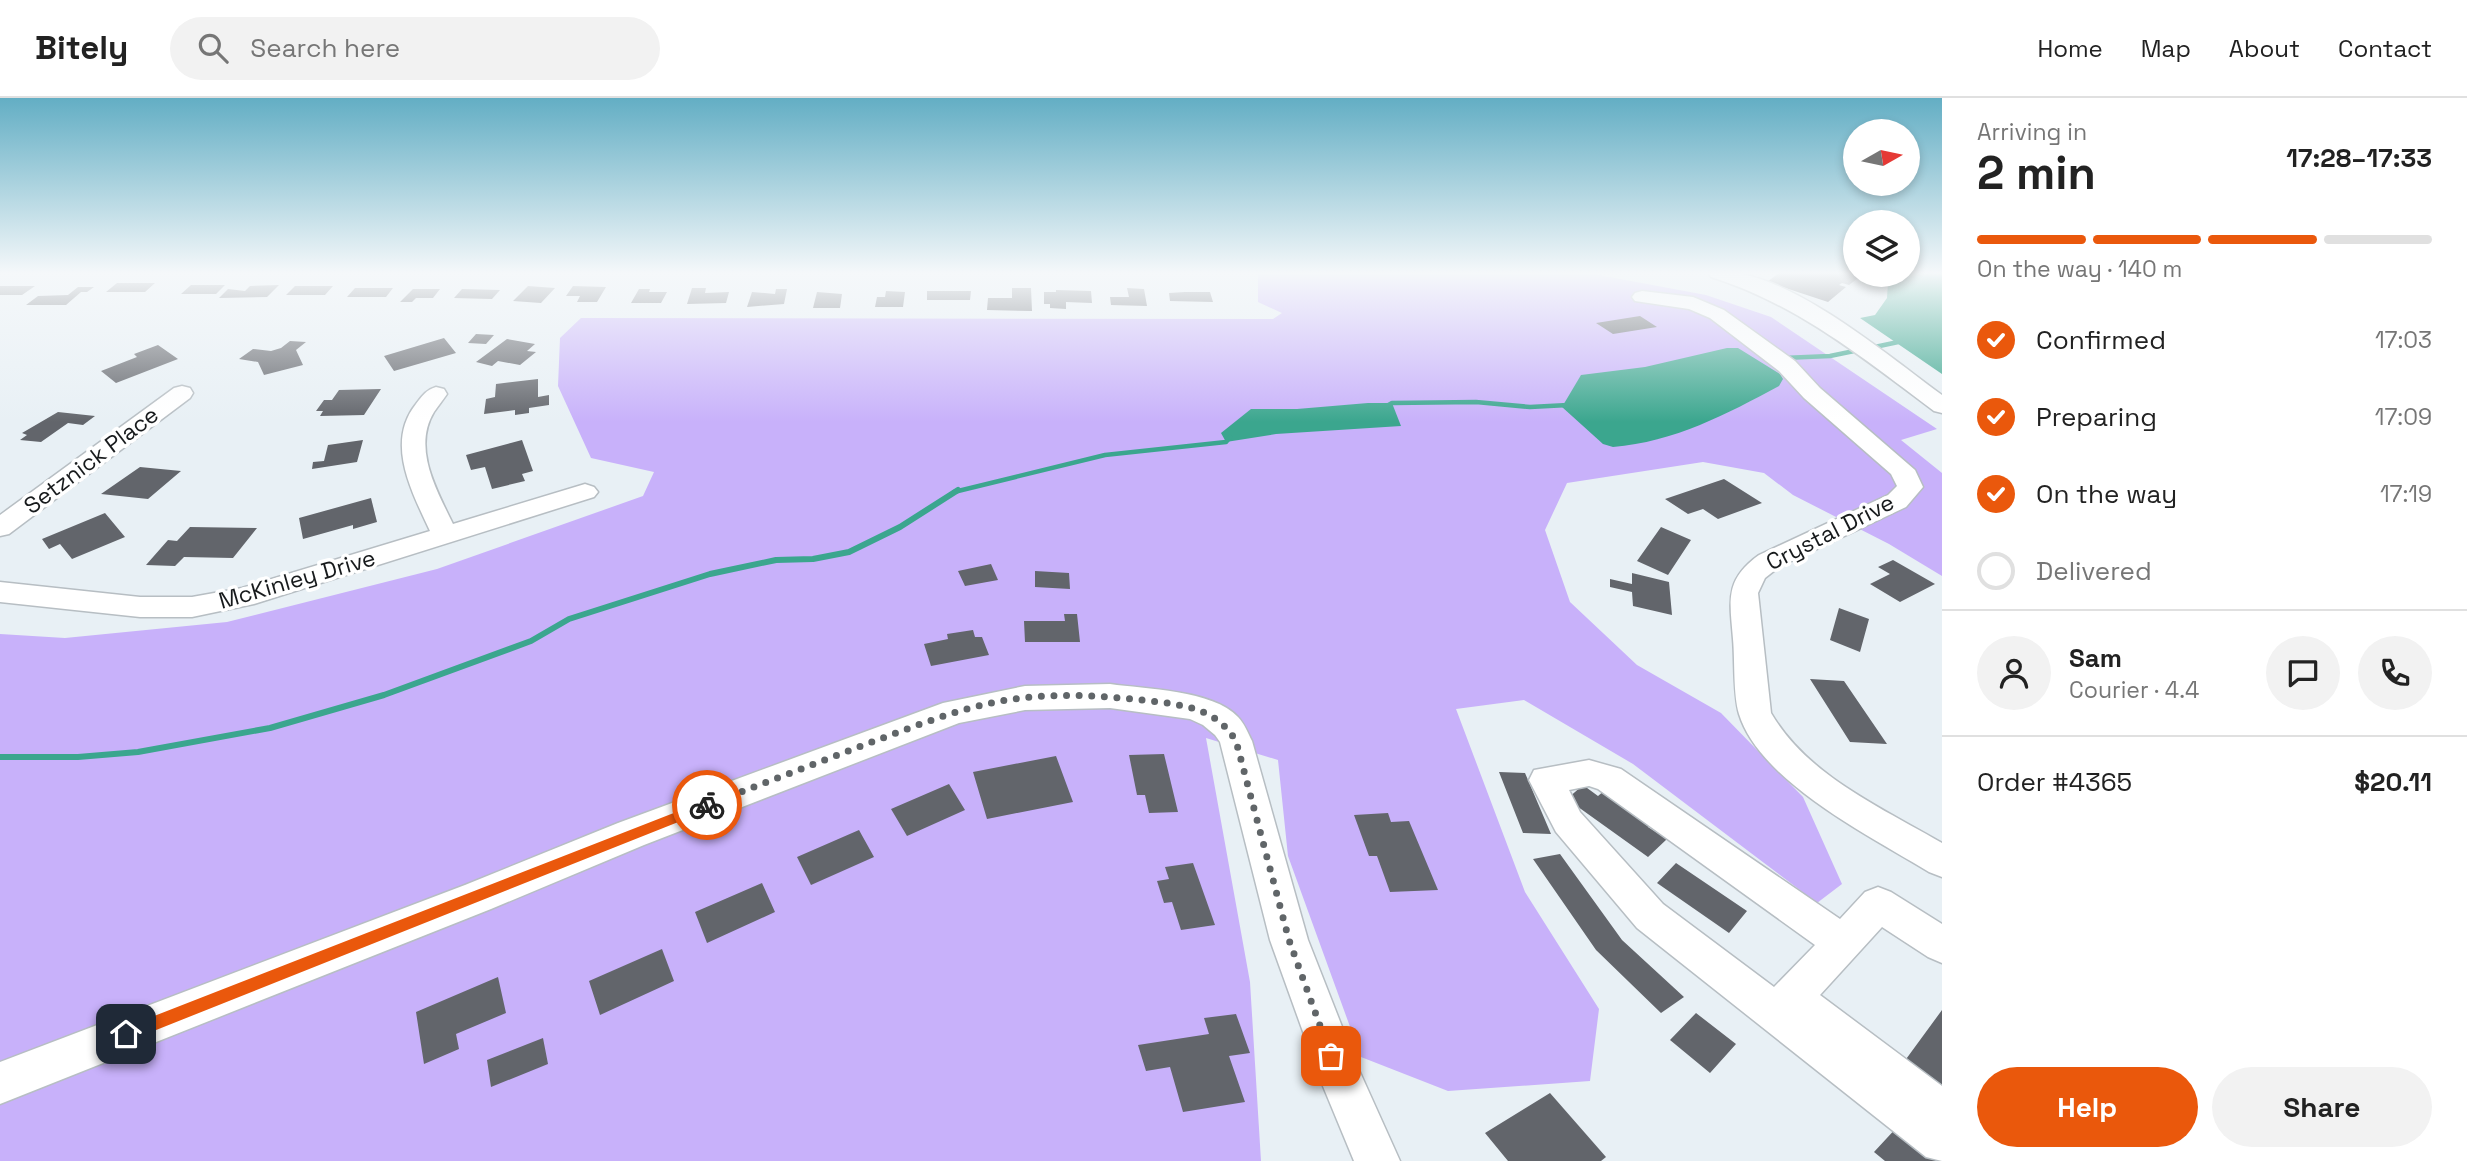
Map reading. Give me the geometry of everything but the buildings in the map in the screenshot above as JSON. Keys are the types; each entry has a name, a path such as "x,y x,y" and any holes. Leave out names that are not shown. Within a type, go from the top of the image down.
{"street":[{"name":"Crystal Drive","path":"1730,323 1787,366 1812,393 1902,470 1910,487 1897,501 1769,561 1749,579 1744,593 1755,714 1777,749 1816,785 1942,861"},
{"path":"1828,323 1942,406"},
{"name":"Setznick Place","path":"0,528 182,393"},
{"path":"436,394 416,419 413,462 445,536"},
{"name":"McKinley Drive","path":"0,592 140,607 192,607 244,597 585,492"},
{"path":"0,1083 478,897 631,834 954,712 1025,698 1110,696 1194,708 1214,716 1227,726 1236,741 1289,940 1341,1079 1377,1161"},
{"path":"1843,943 1609,779 1589,773 1546,780 1568,822 1650,916 1942,1113"},
{"path":"1783,1005 1878,904 1942,945"},
{"path":"1783,1005 1942,1141"}],"shaded area":[{"path":"576,323 1779,323 1937,429 1901,440 1942,473 1942,576 1889,544 1793,495 1764,473 1703,462 1567,483 1545,530 1570,602 1637,665 1721,713 1803,797 1842,884 1817,903 1633,764 1524,700 1456,709 1525,892 1599,1009 1590,1081 1448,1091 1361,1057 1288,856 1278,760 1206,738 1250,982 1261,1161 0,1161 0,634 65,638 227,622 437,569 643,496 654,472 591,458 558,386 560,338"},
{"path":"1867,323 1942,323 1942,374"},
{"path":"1727,348 1738,348 1780,374 1783,379 1779,386 1679,433 1613,447 1603,444 1562,407 1581,375 1645,367"},
{"path":"1392,403 1401,426 1276,434 1226,442 1221,433 1251,409 1297,409"}],"waterway":[{"path":"1870,348 1903,341"},
{"path":"1783,358 1830,356 1859,350"},
{"path":"1385,407 1392,403 1476,402 1530,407 1568,405"},
{"path":"955,492 1105,455 1226,442 1230,437"},
{"path":"0,757 78,757 138,752 270,728 384,695 531,641 569,619 710,574 776,560 813,559 849,552 900,527 955,492"}],"way so far":[{"path":"707,805 954,712 997,702 1025,698 1110,696 1194,708 1214,716 1227,726 1242,757 1268,867 1289,940 1331,1056"}],"route":[{"path":"126,1034 707,805"}]}
